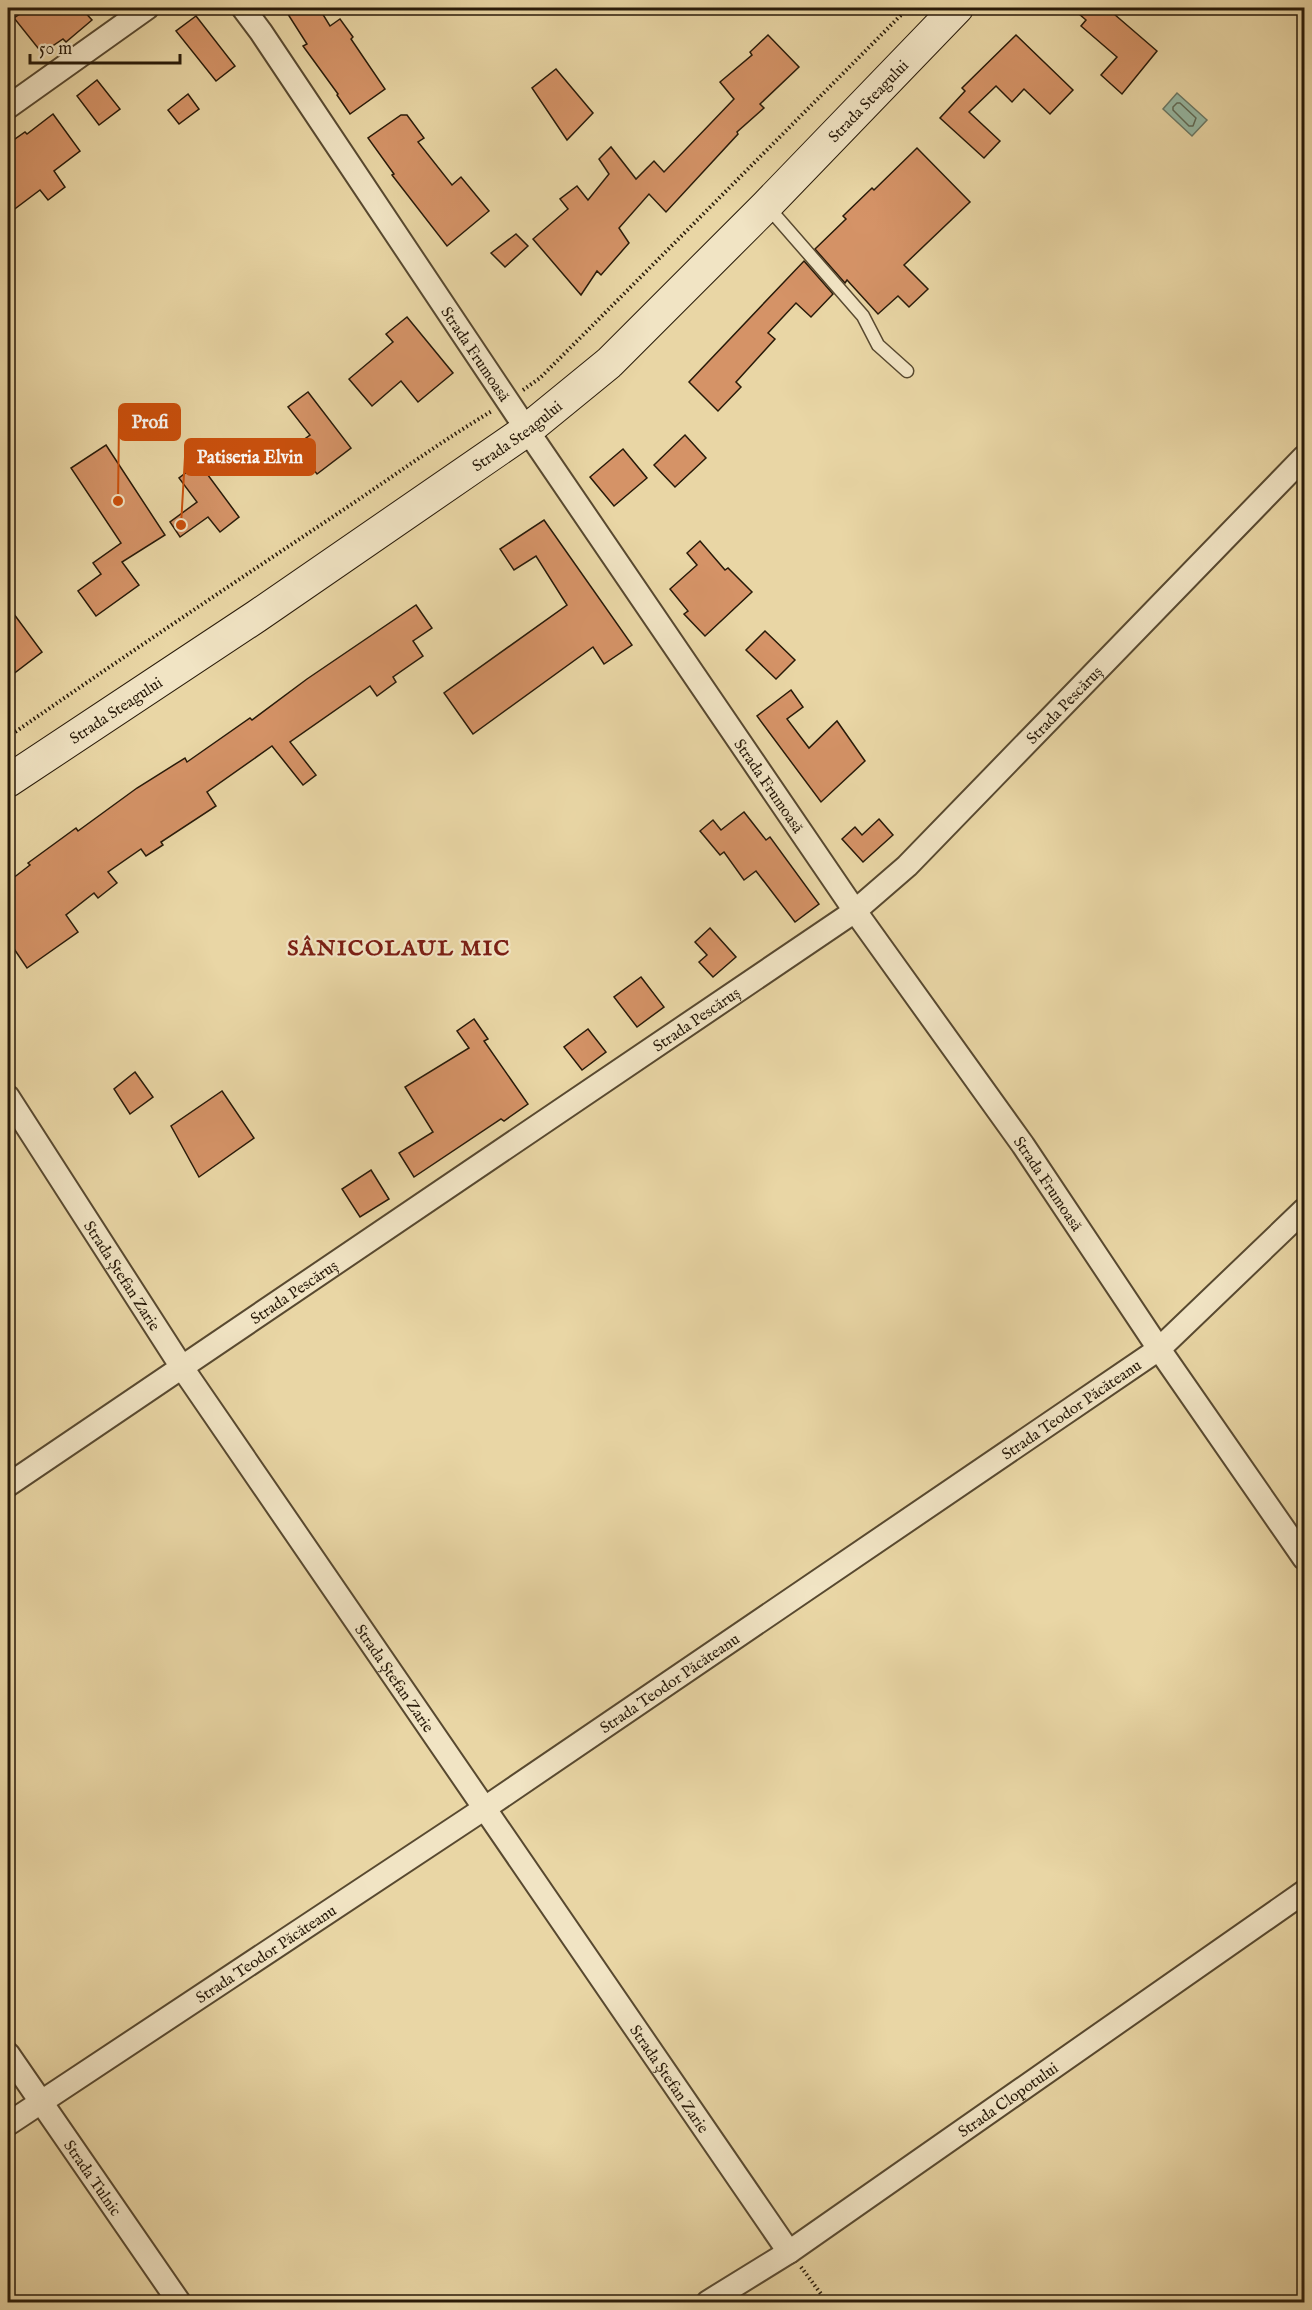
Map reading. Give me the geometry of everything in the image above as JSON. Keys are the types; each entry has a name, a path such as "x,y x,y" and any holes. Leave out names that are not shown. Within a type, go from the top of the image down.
{"main road":[{"name":"Strada Steagului","path":"8,781 257,616 527,430 609,363 766,206 957,8"}],"street":[{"path":"8,106 147,8"},
{"name":"Strada Frumoasă","path":"243,8 855,911 1023,1145 1159,1349 1305,1558"},
{"name":"Strada Pescăruș","path":"8,1485 855,911 908,866 1305,457"},
{"name":"Strada Ștefan Zarie","path":"8,1097 181,1366 789,2252"},
{"name":"Strada Teodor Păcăteanu","path":"8,2124 485,1808 1159,1349 1305,1209"},
{"name":"Strada Clopotului","path":"708,2302 789,2252 1305,1892"},
{"name":"Strada Tulnic","path":"8,2054 179,2302"}],"lane":[{"path":"766,206 863,316 878,345 906,371"}],"path":[{"path":"789,2252 827,2302"}],"water":[{"path":"1177,93 1207,120 1192,136 1163,109"}],"building":[{"path":"29,8 81,8 92,20 66,42 63,39 42,53 14,18"},
{"path":"284,8 319,8 330,26 340,19 385,89 350,114 303,46 307,44"},
{"path":"1072,8 1107,8 1157,51 1122,94 1101,75 1117,57 1081,26 1086,20"},
{"path":"196,16 235,66 216,81 176,31"},
{"path":"768,35 799,67 760,104 764,108 737,132 738,134 666,212 649,194 619,228 629,243 601,275 597,271 581,295 533,239 568,209 560,199 577,186 588,200 609,174 599,159 611,147 636,179 654,161 664,172 734,99 720,82 752,55 750,52"},
{"path":"1016,35 1073,90 1050,114 1024,89 1012,102 996,86 969,112 1000,141 984,158 940,118 965,91 962,88"},
{"path":"556,69 593,113 567,140 532,88"},
{"path":"97,80 120,109 99,125 77,96"},
{"path":"188,94 199,109 179,124 168,110"},
{"path":"53,114 80,151 54,171 65,187 48,200 40,190 8,214 8,144 25,132 27,134"},
{"path":"401,115 407,115 424,138 418,142 452,185 461,177 489,211 447,246 392,175 394,174 368,138"},
{"path":"917,148 970,202 904,265 928,289 909,307 898,296 878,314 847,280 845,283 815,249 846,219 843,216 872,188 874,190"},
{"path":"516,234 528,246 505,267 491,253"},
{"path":"804,261 833,294 811,317 796,303 768,333 775,339 736,382 741,387 718,411 689,382"},
{"path":"407,317 453,373 418,402 401,381 372,406 349,379 393,342 386,334"},
{"path":"308,392 351,448 317,474 295,446 310,435 288,407"},
{"path":"685,435 706,458 675,487 654,465"},
{"path":"106,445 165,535 122,562 139,585 96,616 78,591 101,574 93,563 121,543 71,468"},
{"path":"623,449 647,478 614,506 590,477"},
{"path":"199,463 239,517 220,532 208,517 180,537 170,522 197,502 179,478"},
{"path":"544,520 632,645 604,664 593,647 473,734 444,693 567,605 536,556 514,570 500,549"},
{"path":"700,541 725,570 728,568 752,592 705,636 684,614 688,611 670,589 697,565 687,553"},
{"path":"416,605 432,628 413,641 423,656 393,677 396,682 377,696 370,686 290,742 316,775 303,785 272,746 207,792 216,806 161,842 163,845 146,856 141,849 108,872 117,883 98,898 94,893 66,915 78,932 27,968 8,940 8,882 30,865 28,863 76,828 78,831 137,788 185,758 187,762 250,718 252,720 307,679"},
{"path":"8,606 42,652 8,678"},
{"path":"765,631 795,660 776,679 746,650"},
{"path":"791,690 803,707 787,719 809,748 837,721 865,761 821,802 757,716"},
{"path":"744,812 766,840 770,837 819,904 795,922 756,871 744,880 724,852 720,855 700,831 713,820 721,830"},
{"path":"879,819 893,835 863,862 842,839 855,827 862,835"},
{"path":"710,928 736,957 713,977 699,962 707,955 695,942"},
{"path":"641,977 664,1007 637,1027 614,997"},
{"path":"474,1019 488,1039 484,1041 528,1104 504,1121 501,1119 414,1177 399,1153 433,1132 405,1087 469,1048 457,1031"},
{"path":"588,1029 606,1052 582,1070 564,1047"},
{"path":"135,1072 153,1097 130,1114 114,1089"},
{"path":"222,1091 254,1138 199,1177 171,1126"},
{"path":"371,1170 389,1199 360,1217 342,1189"}],"place":[{"name":"Profi","path":"118,501"},
{"name":"Patiseria Elvin","path":"181,525"}],"district":[{"name":"SÂNICOLAUL MIC","path":"399,947"}]}
